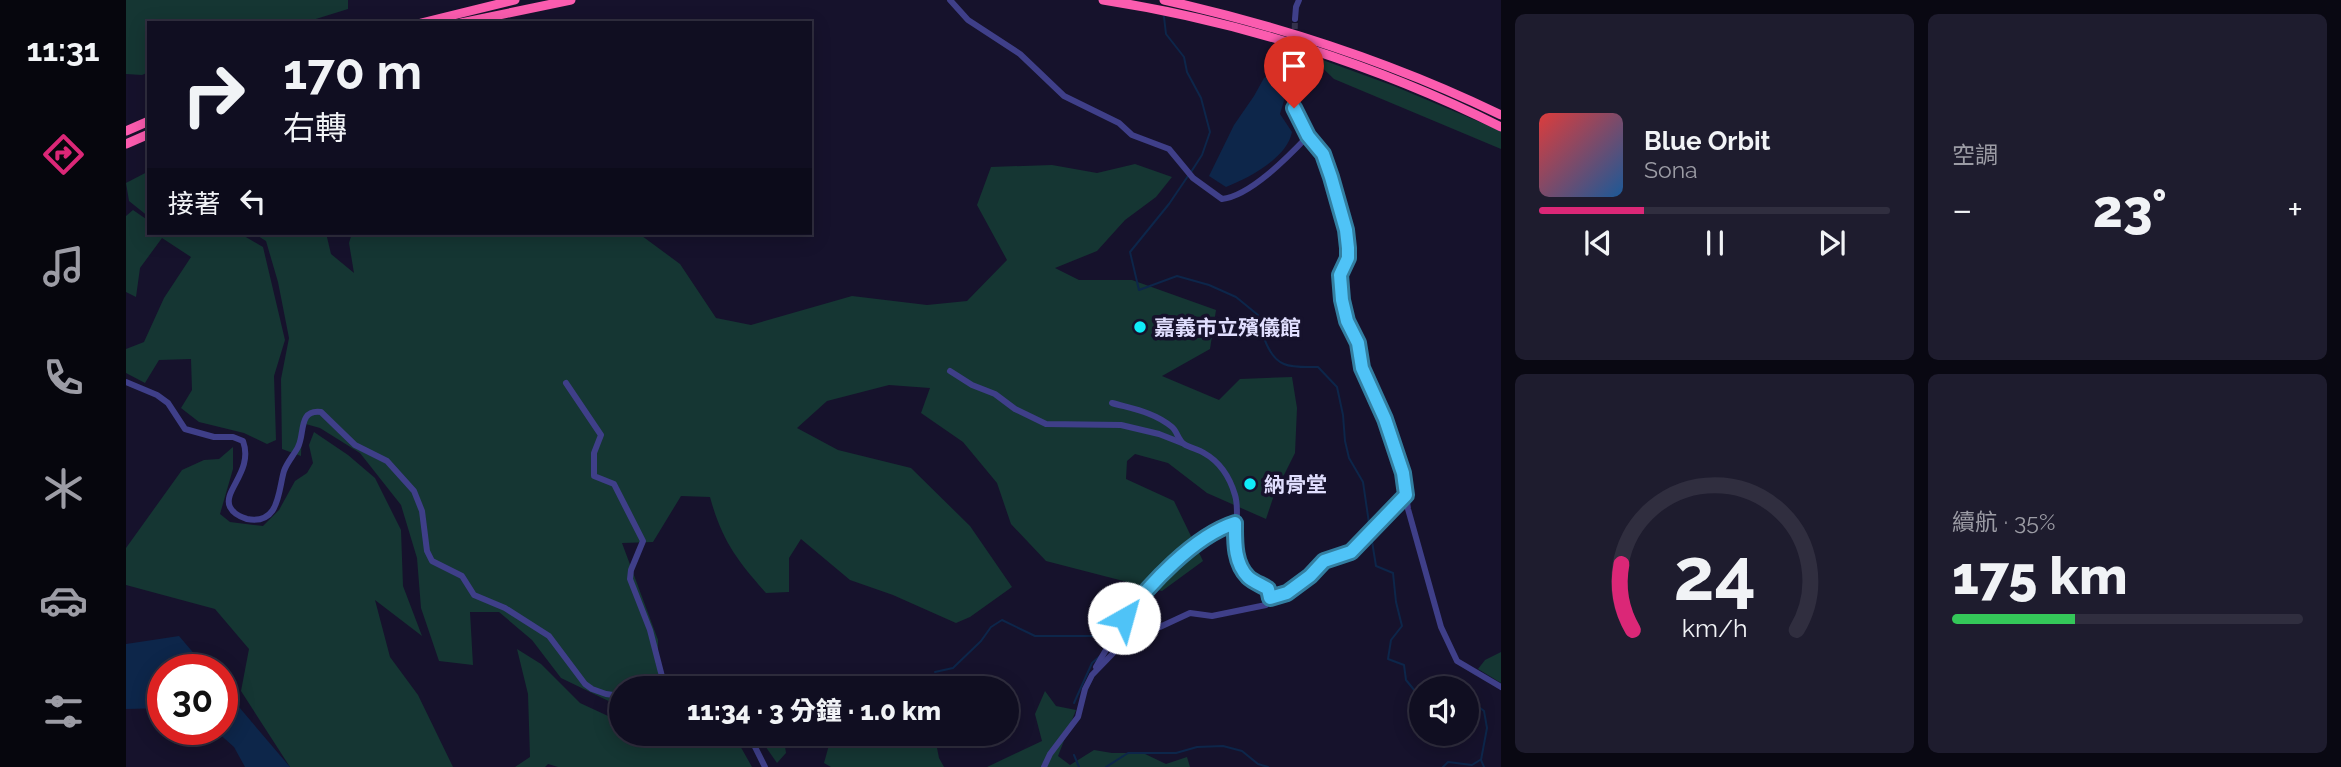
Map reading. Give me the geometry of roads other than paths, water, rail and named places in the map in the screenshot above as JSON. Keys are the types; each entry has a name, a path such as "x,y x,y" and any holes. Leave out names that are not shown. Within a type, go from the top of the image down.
{"highway":[{"path":"429,21 515,0"},
{"path":"471,21 571,0"},
{"path":"1102,0 1225,25 1337,58 1501,127"},
{"path":"1164,0 1271,27 1327,45 1410,76 1501,115"},
{"path":"126,131 147,122"},
{"path":"126,144 147,135"}],"street":[{"path":"950,0 968,20 1020,54 1064,96 1119,122 1132,135 1169,149 1193,178 1222,199 1244,192 1281,164 1308,136"},
{"path":"1295,19 1299,0"},
{"path":"1294,56 1294,108 1308,136 1323,154 1346,230 1348,258 1340,275 1347,321 1358,343 1362,368 1385,419 1403,473 1406,495 1434,605 1457,661 1501,687"},
{"path":"950,371 1046,424 1121,425 1159,434 1205,453 1220,464 1236,496 1238,511 1235,547 1243,570 1250,580 1268,589 1270,598 1266,605 1221,615 1190,613 1121,645 1092,675"},
{"path":"126,382 157,395 168,403 185,429 243,441 246,455 244,468 230,492 228,501 235,514 249,519 265,517 273,510 280,495 285,470 300,445 303,422 307,415 314,411 321,412 355,445 387,461 414,491 422,511 427,551 432,561 462,576 474,596 505,608 549,636 585,684 609,694"},
{"path":"566,383 600,435 594,453 594,476 614,484 643,541 630,579 650,630 663,676"},
{"path":"1112,403 1158,416 1175,429 1182,443"},
{"path":"1270,598 1287,593 1310,576 1324,561 1351,552 1406,495"},
{"path":"1044,767 1050,754 1078,717 1084,689 1124,618 1153,584 1185,554 1221,528 1235,523"},
{"path":"754,746 765,767"}],"water":[{"path":"1283,68 1285,97 1280,114 1292,132 1289,141 1266,166 1226,187 1209,176 1234,125 1264,78"},
{"path":"179,636 194,654 147,654 147,708 126,709 126,644"},
{"path":"238,706 290,767 245,767 232,745 238,745"}],"waterway":[{"path":"1164,17 1166,34 1184,57 1187,72 1201,98 1210,132 1202,155 1191,172"},
{"path":"1188,176 1130,252 1139,290 1177,276 1209,285 1236,297 1258,315 1266,343 1278,361 1292,366 1318,367 1337,387 1345,441 1349,458 1363,482 1370,530"},
{"path":"1371,535 1376,566 1393,573 1402,626 1391,640 1388,659 1404,665 1409,684"},
{"path":"935,672 953,668 981,641 991,627 1002,620 1035,636 1105,636 1109,643"},
{"path":"1074,703 1092,663 1099,657"},
{"path":"1479,707 1484,711 1487,728 1481,760 1484,767"},
{"path":"1106,767 1128,753 1176,753 1197,747 1223,746 1242,751 1258,764 1268,767"},
{"path":"1074,755 1079,767"},
{"path":"1443,767 1448,762 1472,765 1480,760"}],"tunnel":[{"path":"1294,56 1295,19"}],"place":[{"name":"嘉義市立殯儀館","path":"1140,327"},
{"name":"納骨堂","path":"1250,484"}]}
